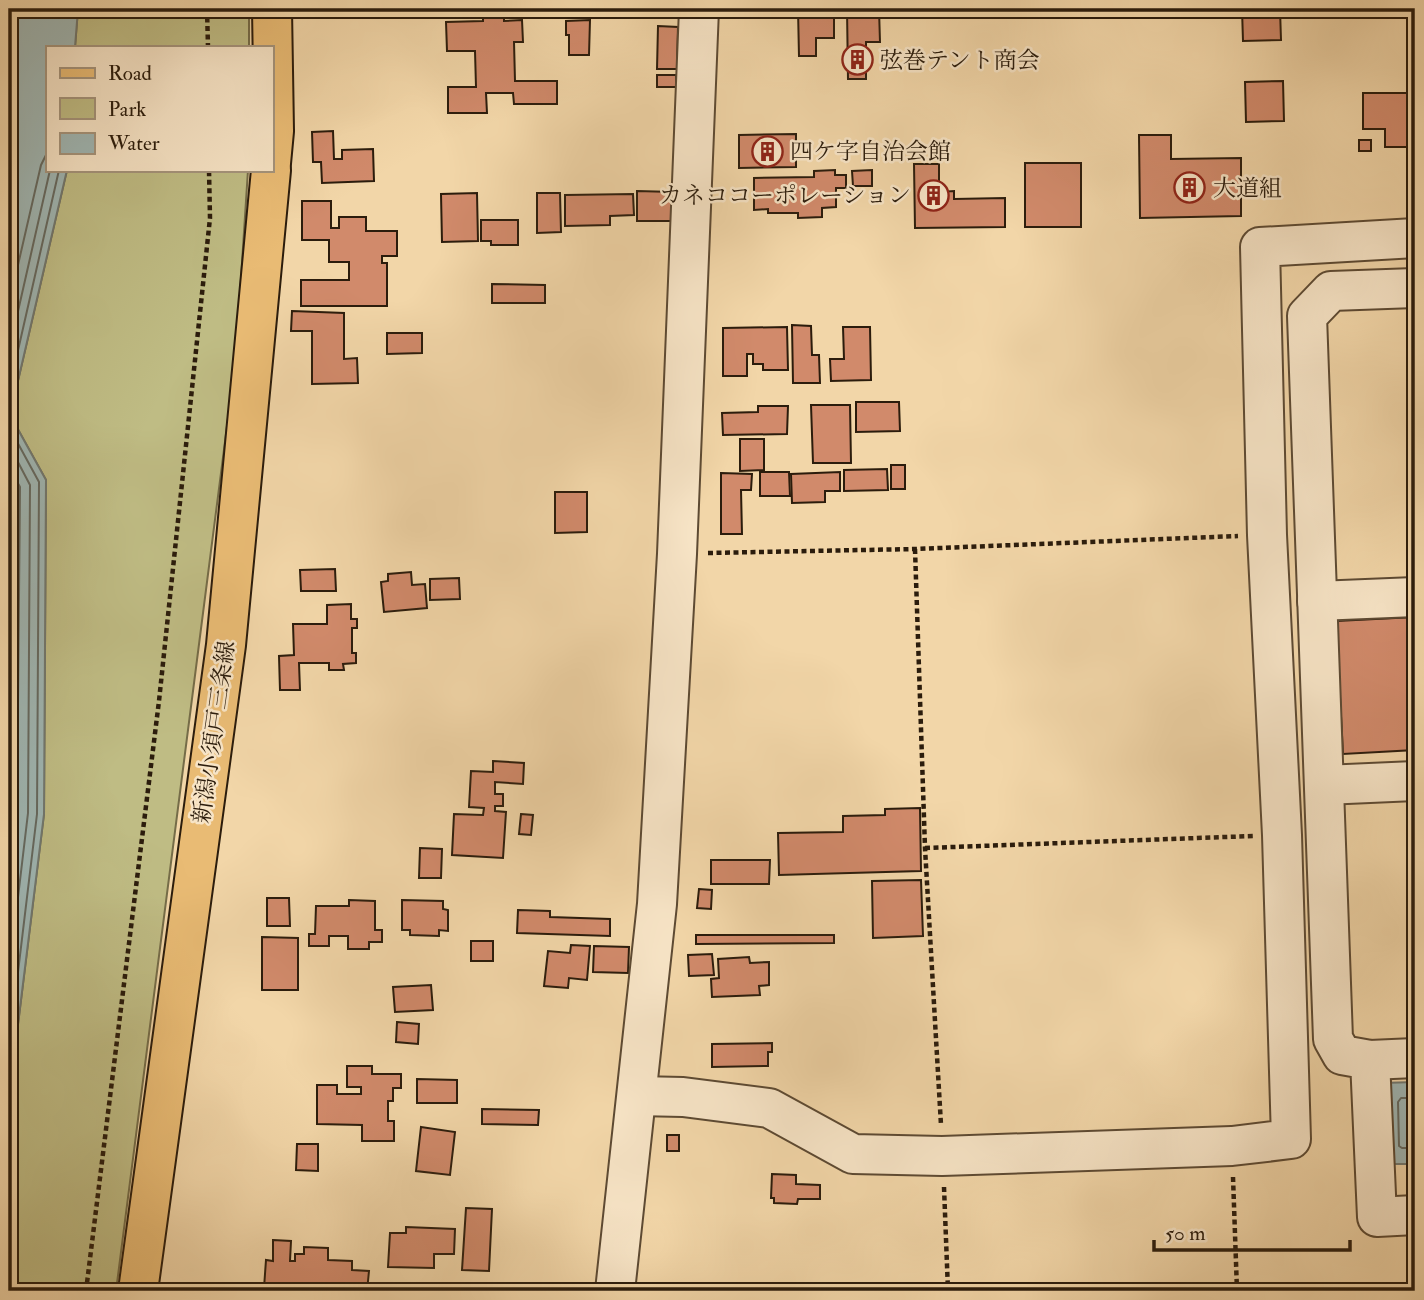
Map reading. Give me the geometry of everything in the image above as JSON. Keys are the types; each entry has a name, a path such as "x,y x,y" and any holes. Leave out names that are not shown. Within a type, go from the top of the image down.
{"main road":[{"path":"272,9 273,46"},
{"path":"273,70 273,142"},
{"name":"新潟小須戸三条線","path":"138,1291 226,645 271,172"}],"street":[{"path":"615,1291 657,904 677,554 699,9"},
{"path":"636,1096 683,1097 769,1108 853,1154 942,1156 1232,1146 1291,1139 1282,835 1267,535 1260,247 1415,238"},
{"path":"1415,288 1331,291 1307,316 1333,1039 1342,1055 1370,1060 1415,1058"},
{"path":"1317,601 1415,597"},
{"path":"1324,785 1415,782"},
{"path":"1370,1060 1377,1217 1415,1215"}],"path":[{"path":"207,9 208,46"},
{"path":"86,1291 159,701 210,218 209,172"},
{"path":"677,554 915,550 1267,535"},
{"path":"915,550 925,848 948,1291"},
{"path":"925,848 1282,835"},
{"path":"1232,1146 1237,1291"}],"green space":[{"path":"78,9 249,9 249,46 75,46"},
{"path":"67,172 248,172 236,356 116,1291 9,1291 9,1097 44,814 46,480 10,415"}],"water":[{"path":"9,9 78,9 75,46 46,46 46,172 67,172 10,415 46,480 44,814 9,1097"},
{"path":"1415,1082 1415,1164 1383,1164 1382,1083"}],"building":[{"path":"483,9 504,9 504,21 522,20 523,42 514,42 515,81 557,81 557,104 514,104 513,93 486,93 487,113 448,113 448,87 476,87 475,51 447,51 446,22 483,21"},
{"path":"679,9 679,11 639,11"},
{"path":"798,9 834,9 834,38 816,38 816,56 799,56"},
{"name":"弦巻テント商会","path":"847,9 879,9 880,42 866,42 866,79 848,79"},
{"path":"1242,9 1280,9 1281,40 1243,41"},
{"path":"590,20 589,55 569,55 566,21"},
{"path":"658,26 678,27 677,69 657,69"},
{"path":"1410,49 1415,49 1415,75 1410,75"},
{"path":"657,75 676,75 676,87 657,87"},
{"path":"1283,81 1284,121 1246,122 1245,82"},
{"path":"1363,93 1410,93 1410,147 1385,147 1385,129 1363,129"},
{"path":"333,131 334,159 342,159 342,150 373,149 374,181 322,183 321,162 313,162 312,132"},
{"name":"四ケ字自治会館","path":"796,134 796,167 739,168 739,135"},
{"name":"大道組","path":"1139,135 1171,135 1171,159 1241,158 1241,216 1140,218"},
{"path":"1359,140 1371,140 1371,151 1359,151"},
{"path":"1025,163 1081,163 1081,227 1025,227"},
{"name":"カネココーポレーション","path":"914,164 939,164 939,192 954,191 954,199 1005,198 1005,227 915,228"},
{"path":"835,170 835,175 846,175 846,188 836,188 836,207 822,208 822,217 798,218 798,213 754,210 754,178 814,177 814,171"},
{"path":"872,170 872,186 853,186 852,171"},
{"path":"637,191 673,192 672,221 637,221"},
{"path":"477,193 478,241 442,242 441,194"},
{"path":"537,193 560,193 561,232 537,233"},
{"path":"633,194 634,215 610,216 610,225 565,226 565,195"},
{"path":"302,201 331,201 331,228 339,228 339,217 366,217 366,231 397,231 397,256 382,256 382,263 387,263 387,306 301,306 301,280 349,280 349,262 329,262 329,240 302,240"},
{"path":"481,220 518,220 518,245 491,245 491,241 481,241"},
{"path":"492,284 545,285 545,303 492,303"},
{"path":"292,311 344,313 344,359 357,358 358,383 312,384 312,331 291,331"},
{"path":"792,325 811,326 812,355 819,355 820,383 793,383"},
{"path":"787,327 788,370 763,370 763,364 753,364 753,354 747,354 747,376 723,376 723,328"},
{"path":"843,327 870,327 871,380 831,381 830,359 844,359"},
{"path":"387,333 422,333 422,353 387,354"},
{"path":"856,402 899,402 900,431 856,432"},
{"path":"811,405 850,405 851,463 813,463"},
{"path":"758,406 788,406 787,434 723,435 722,413 758,412"},
{"path":"740,439 764,439 764,470 740,471"},
{"path":"891,465 905,465 905,489 891,489"},
{"path":"887,469 888,490 844,491 844,470"},
{"path":"760,472 789,472 790,496 760,496"},
{"path":"840,472 840,491 825,491 825,502 792,503 791,474"},
{"path":"721,473 752,474 751,490 741,490 742,534 721,534"},
{"path":"555,492 587,492 587,532 555,533"},
{"path":"335,569 336,591 301,591 300,570"},
{"path":"411,572 412,585 425,584 427,608 384,612 381,582 388,581 388,574"},
{"path":"459,578 460,599 430,600 430,579"},
{"path":"351,604 351,619 357,619 357,628 352,628 352,653 356,653 356,663 343,664 344,670 329,670 329,663 299,663 300,690 280,690 279,656 294,655 293,624 327,624 327,605"},
{"path":"1415,617 1415,750 1343,754 1336,621"},
{"path":"493,761 524,763 523,784 495,782 495,794 503,794 503,806 495,806 495,811 506,812 503,858 452,855 454,814 483,815 484,808 469,807 471,771 493,772"},
{"path":"920,808 921,871 779,875 778,833 843,832 843,816 885,815 885,809"},
{"path":"521,814 533,815 531,835 519,834"},
{"path":"420,848 442,849 441,878 419,878"},
{"path":"711,860 770,860 769,884 711,884"},
{"path":"921,880 923,936 873,938 872,881"},
{"path":"699,889 712,890 711,909 697,908"},
{"path":"267,898 289,898 290,926 267,926"},
{"path":"349,900 375,901 375,930 382,930 382,942 369,942 369,949 348,949 348,936 329,936 329,946 309,946 309,934 315,934 316,906 349,906"},
{"path":"402,900 443,901 443,909 448,910 448,931 439,930 439,936 410,935 410,930 402,930"},
{"path":"518,910 550,911 550,917 610,919 610,936 517,933"},
{"path":"696,935 834,935 834,943 696,944"},
{"path":"262,937 298,938 298,990 262,990"},
{"path":"471,941 493,941 493,961 471,961"},
{"path":"571,945 590,946 587,980 569,978 568,988 544,986 548,951 570,953"},
{"path":"594,946 629,947 628,973 593,972"},
{"path":"712,954 714,975 689,976 688,955"},
{"path":"749,957 750,963 769,962 769,985 759,986 760,995 712,997 711,979 719,978 718,959"},
{"path":"431,985 433,1010 395,1012 393,987"},
{"path":"397,1022 419,1024 418,1044 396,1042"},
{"path":"772,1043 772,1052 768,1052 768,1066 712,1067 712,1044"},
{"path":"347,1066 372,1066 372,1074 401,1074 401,1088 393,1088 393,1101 388,1101 388,1121 394,1121 394,1141 362,1141 362,1125 317,1124 317,1085 337,1085 337,1094 361,1094 361,1087 347,1087"},
{"path":"417,1079 457,1080 457,1103 417,1103"},
{"path":"482,1109 539,1110 538,1125 482,1124"},
{"path":"421,1127 455,1132 450,1175 416,1171"},
{"path":"667,1135 679,1135 679,1151 667,1151"},
{"path":"297,1144 318,1144 318,1171 296,1170"},
{"path":"772,1174 796,1175 796,1184 820,1185 820,1199 798,1199 797,1204 774,1203 774,1198 771,1198"},
{"path":"466,1208 492,1209 489,1271 462,1270"},
{"path":"406,1227 455,1229 454,1254 434,1254 434,1268 388,1267 390,1233 406,1233"},
{"path":"273,1240 291,1241 290,1261 295,1261 295,1254 304,1254 304,1247 328,1248 328,1260 352,1261 352,1270 369,1271 367,1291 264,1288 266,1260 273,1261"}],"place":[{"name":"弦巻テント商会","path":"857,60"},
{"name":"四ケ字自治会館","path":"767,151"},
{"name":"大道組","path":"1190,188"},
{"name":"カネココーポレーション","path":"934,195"}]}
